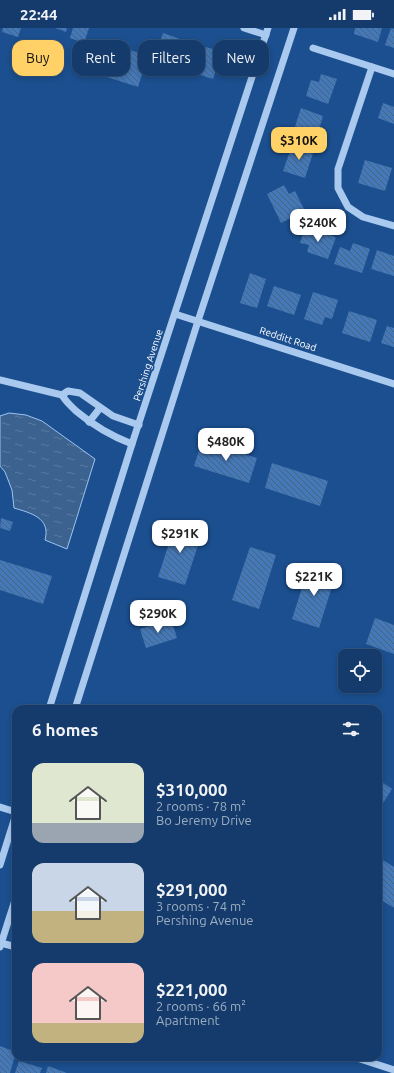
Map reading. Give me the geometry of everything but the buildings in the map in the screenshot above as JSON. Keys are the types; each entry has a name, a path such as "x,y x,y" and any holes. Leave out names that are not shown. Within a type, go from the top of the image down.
{"street":[{"path":"244,28 267,32"},
{"path":"76,705 198,321 294,28"},
{"name":"Pershing Avenue","path":"50,705 132,444 267,32"},
{"path":"313,48 394,74"},
{"path":"372,67 338,168 338,188 348,207 364,217 394,226"},
{"name":"Redditt Road","path":"175,314 394,384"},
{"path":"0,380 62,395 68,391 80,393 113,416 139,425"},
{"path":"62,395 65,402 89,422 112,436 132,444"},
{"path":"89,422 100,408"},
{"path":"0,807 12,812"},
{"path":"0,865 12,826"},
{"path":"12,910 1,945 12,947"},
{"path":"366,1061 394,1070"}],"water":[{"path":"9,413 26,415 42,421 95,459 67,549 45,540 45,526 38,518 27,512 14,508 12,490 5,472 0,466 0,416"}]}
